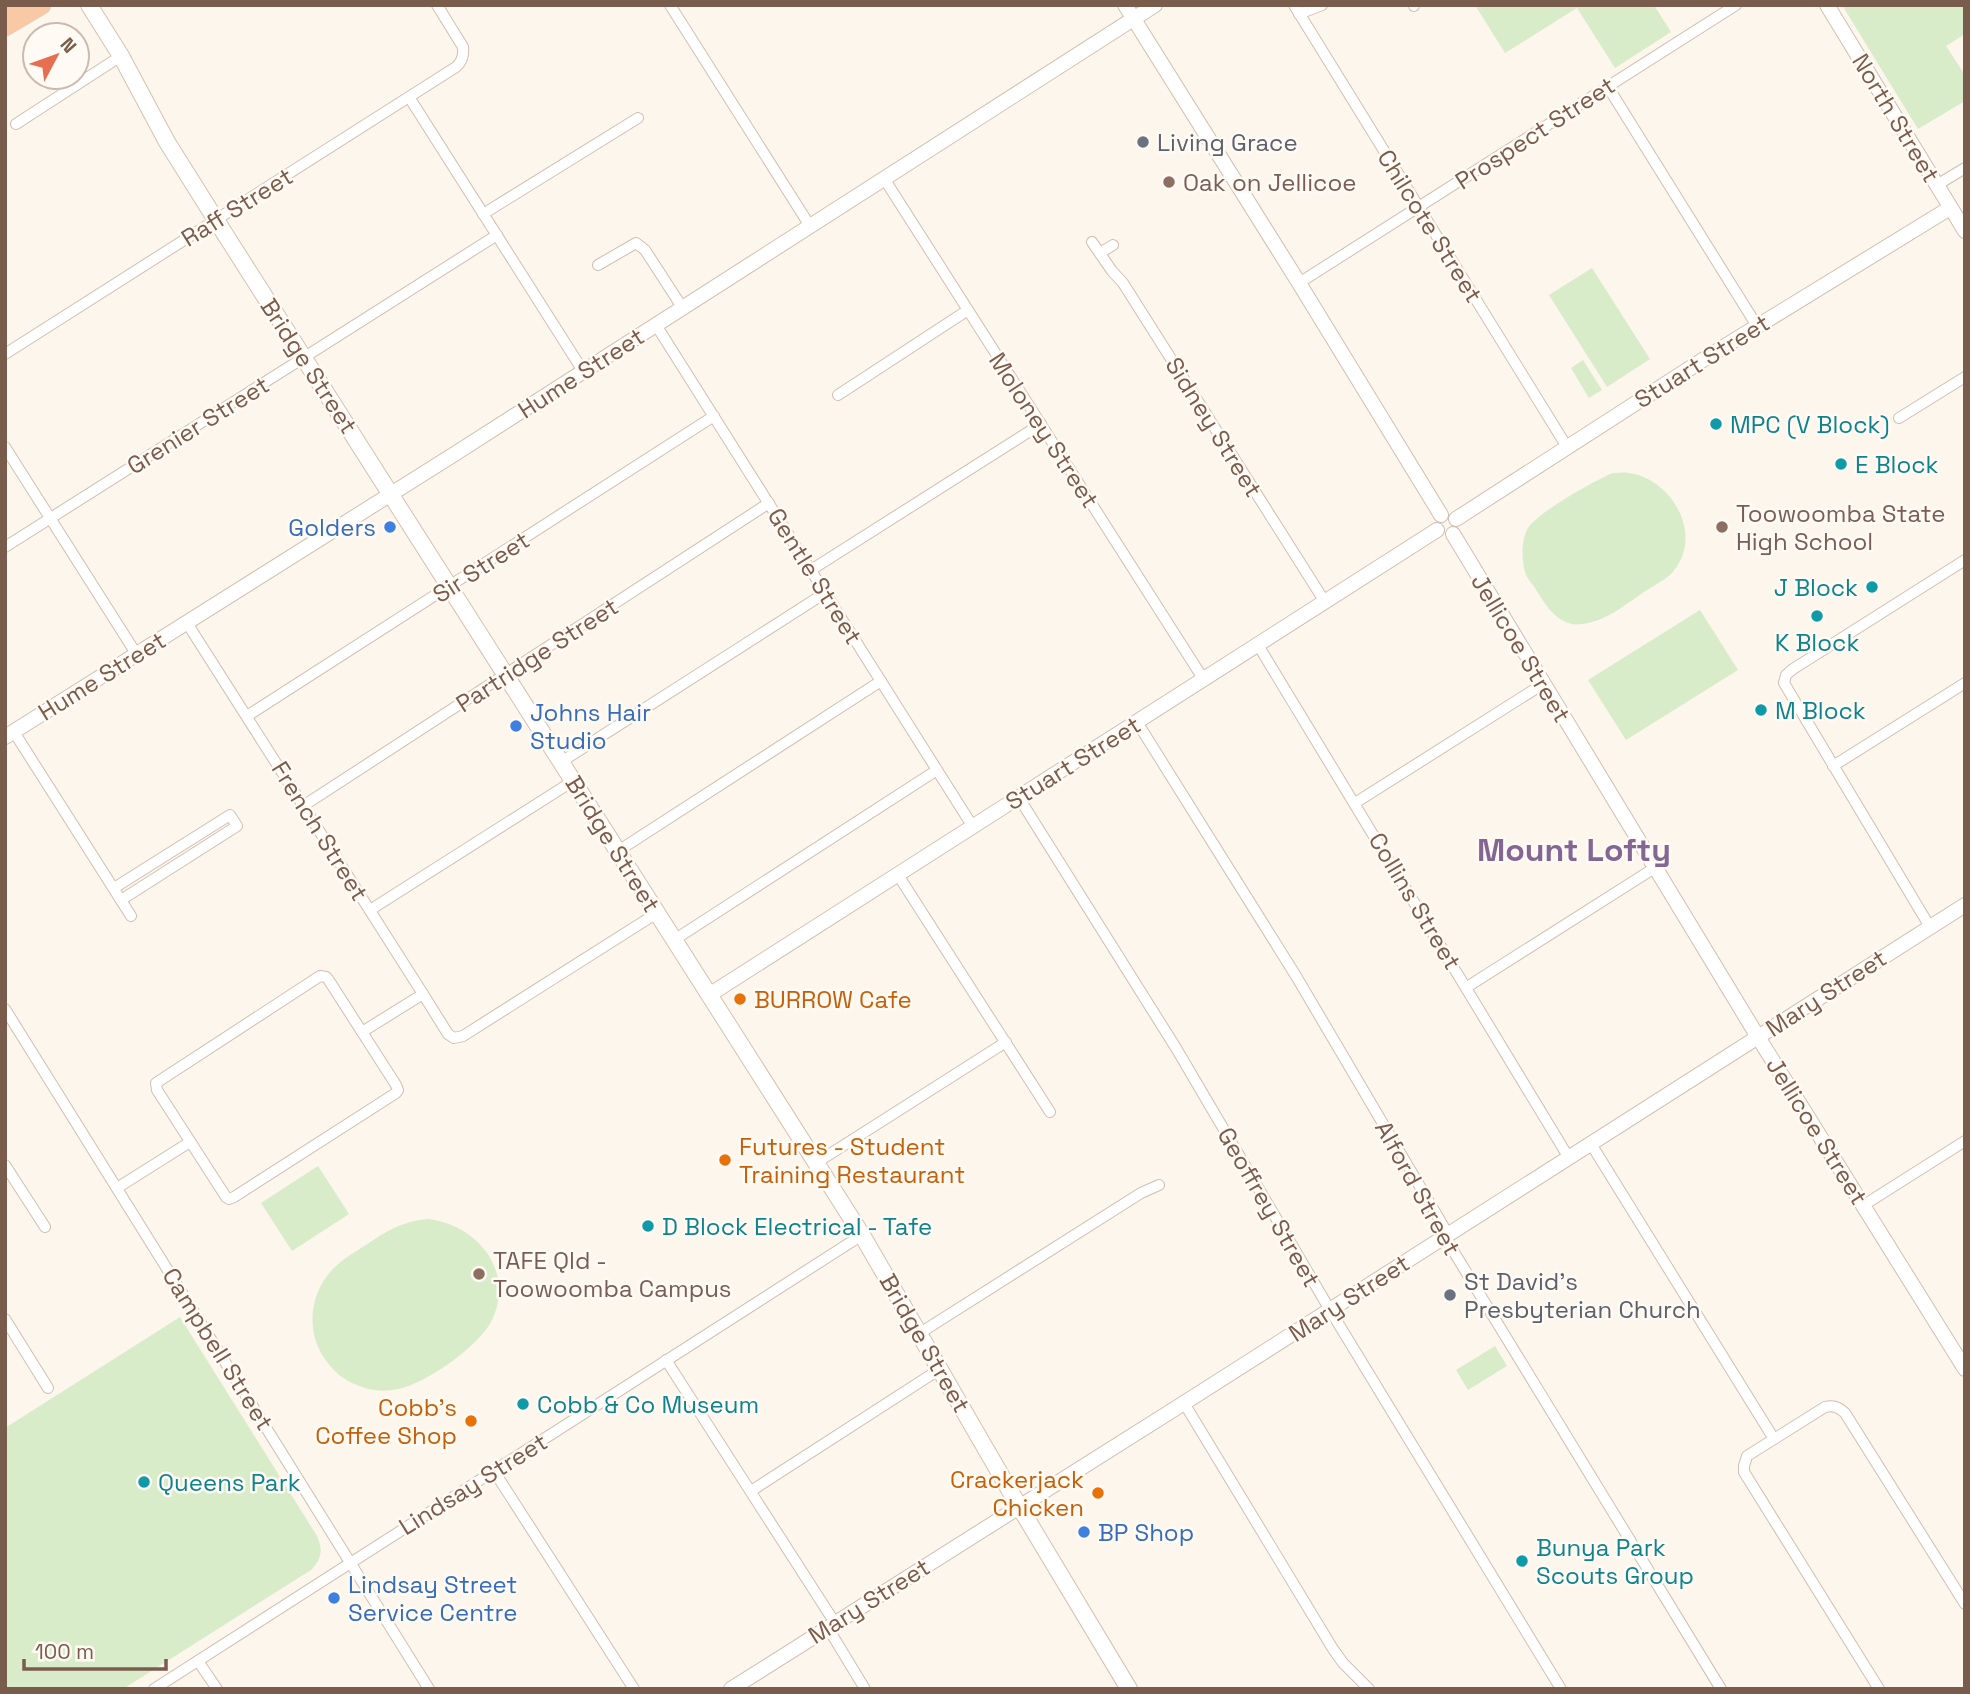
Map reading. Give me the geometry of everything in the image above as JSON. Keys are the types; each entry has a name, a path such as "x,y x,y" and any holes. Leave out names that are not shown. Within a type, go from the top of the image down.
{"highway":[{"path":"5,9 12,5"},
{"path":"5,27 42,5"}],"main road":[{"name":"Bridge Street","path":"89,5 216,220 862,1235 1129,1689"}],"street":[{"name":"Raff Street","path":"5,354 456,67 464,55 461,42 437,5"},
{"path":"670,5 810,226"},
{"path":"1125,5 1298,283 1439,523 1451,514 1454,526"},
{"name":"Hume Street","path":"10,734 885,180 1155,5"},
{"path":"1297,10 1322,5"},
{"name":"Prospect Street","path":"1298,283 1736,5"},
{"name":"North Street","path":"1827,5 1965,231"},
{"name":"Chilcote Street","path":"1297,10 1567,447"},
{"path":"16,124 121,56"},
{"path":"1608,87 1757,326"},
{"path":"409,97 583,371"},
{"path":"483,214 638,118"},
{"path":"1937,185 1965,168"},
{"name":"Moloney Street","path":"885,180 1204,680"},
{"name":"Stuart Street","path":"1454,526 1567,447 1757,326 1951,208"},
{"name":"Grenier Street","path":"5,547 497,235"},
{"name":"Sidney Street","path":"1092,242 1123,283 1325,603"},
{"path":"598,265 636,243 645,250 682,307"},
{"path":"1100,253 1112,245"},
{"path":"838,395 968,310"},
{"name":"Gentle Street","path":"656,325 973,827"},
{"path":"1899,418 1965,377"},
{"name":"Sir Street","path":"247,716 714,416"},
{"path":"811,570 1041,424"},
{"path":"5,447 136,655"},
{"name":"Partridge Street","path":"303,806 769,503"},
{"name":"Stuart Street","path":"709,995 1325,603 1439,523"},
{"name":"Jellicoe Street","path":"1454,526 1543,684 1758,1037 1965,1369"},
{"path":"1930,927 1784,683 1786,675 1965,560"},
{"path":"561,762 825,593"},
{"name":"French Street","path":"187,623 448,1034 454,1038 463,1035 657,913"},
{"name":"Collins Street","path":"1258,645 1569,1158"},
{"path":"618,851 881,681"},
{"path":"1355,803 1543,684"},
{"path":"1833,766 1965,684"},
{"name":"Alford Street","path":"1138,723 1296,976 1445,1229 1449,1244 1721,1689"},
{"path":"10,734 131,916"},
{"path":"674,940 937,769"},
{"path":"370,910 573,781"},
{"name":"Geoffrey Street","path":"1018,798 1176,1048 1330,1310 1561,1689"},
{"path":"114,888 230,815 237,826 121,900"},
{"path":"1467,987 1656,867"},
{"path":"898,875 1050,1112"},
{"name":"Mary Street","path":"731,1689 1965,905"},
{"path":"322,976 327,978 362,1032 396,1085 397,1092 231,1199 226,1197 156,1088 156,1083 322,976"},
{"path":"362,1032 423,994"},
{"name":"Campbell Street","path":"5,1009 429,1689"},
{"path":"816,1163 1006,1042"},
{"path":"1864,1205 1965,1141"},
{"path":"117,1188 191,1142"},
{"path":"1591,1144 1774,1439"},
{"path":"5,1164 45,1227"},
{"path":"919,1333 1159,1185"},
{"name":"Lindsay Street","path":"154,1689 862,1235"},
{"path":"5,1320 48,1388"},
{"path":"666,1360 751,1491 831,1625 865,1689"},
{"path":"751,1491 940,1369"},
{"path":"1184,1403 1333,1649 1369,1689"},
{"path":"1879,1689 1744,1472 1747,1456 1825,1406 1833,1405 1845,1413 1965,1604"},
{"path":"494,1471 634,1689"},
{"path":"198,1661 217,1689"}],"green space":[{"path":"1475,5 1654,5 1671,32 1615,68 1577,8 1505,53"},
{"path":"1842,5 1965,5 1965,34 1946,46 1965,75 1965,101 1918,129"},
{"path":"1592,268 1650,359 1607,387 1549,295"},
{"path":"1583,360 1602,390 1589,398 1571,368"},
{"path":"1613,473 1642,477 1666,492 1675,503 1685,529 1682,557 1668,577 1615,612 1600,620 1583,624 1567,623 1554,614 1526,575 1522,551 1524,538 1533,522 1554,506"},
{"path":"1700,610 1738,670 1626,740 1588,680"},
{"path":"318,1166 349,1214 292,1251 261,1203"},
{"path":"428,1219 463,1231 477,1241 488,1254 499,1286 498,1304 484,1332 450,1363 409,1386 393,1390 367,1389 340,1375 322,1355 313,1328 317,1295 327,1275 350,1255 403,1224"},
{"name":"Queens Park","path":"180,1317 317,1536 321,1550 319,1558 311,1570 123,1689 5,1689 5,1428"},
{"path":"1495,1346 1507,1366 1468,1390 1456,1370"}],"place":[{"name":"Living Grace","path":"1143,142"},
{"name":"Oak on Jellicoe","path":"1169,182"},
{"name":"MPC (V Block)","path":"1716,424"},
{"name":"E Block","path":"1841,464"},
{"name":"Golders","path":"390,527"},
{"name":"Toowoomba State High School","path":"1722,527"},
{"name":"J Block","path":"1872,587"},
{"name":"K Block","path":"1817,616"},
{"name":"M Block","path":"1761,710"},
{"name":"Johns Hair Studio","path":"516,726"},
{"name":"BURROW Cafe","path":"740,999"},
{"name":"Futures - Student Training Restaurant","path":"725,1160"},
{"name":"D Block Electrical - Tafe","path":"648,1226"},
{"name":"TAFE Qld - Toowoomba Campus","path":"479,1274"},
{"name":"St David's Presbyterian Church","path":"1450,1295"},
{"name":"Cobb & Co Museum","path":"523,1404"},
{"name":"Cobb's Coffee Shop","path":"471,1421"},
{"name":"Queens Park","path":"144,1482"},
{"name":"Crackerjack Chicken","path":"1098,1493"},
{"name":"BP Shop","path":"1084,1532"},
{"name":"Bunya Park Scouts Group","path":"1522,1561"},
{"name":"Lindsay Street Service Centre","path":"334,1598"}],"district":[{"name":"Mount Lofty","path":"1574,850"}]}
